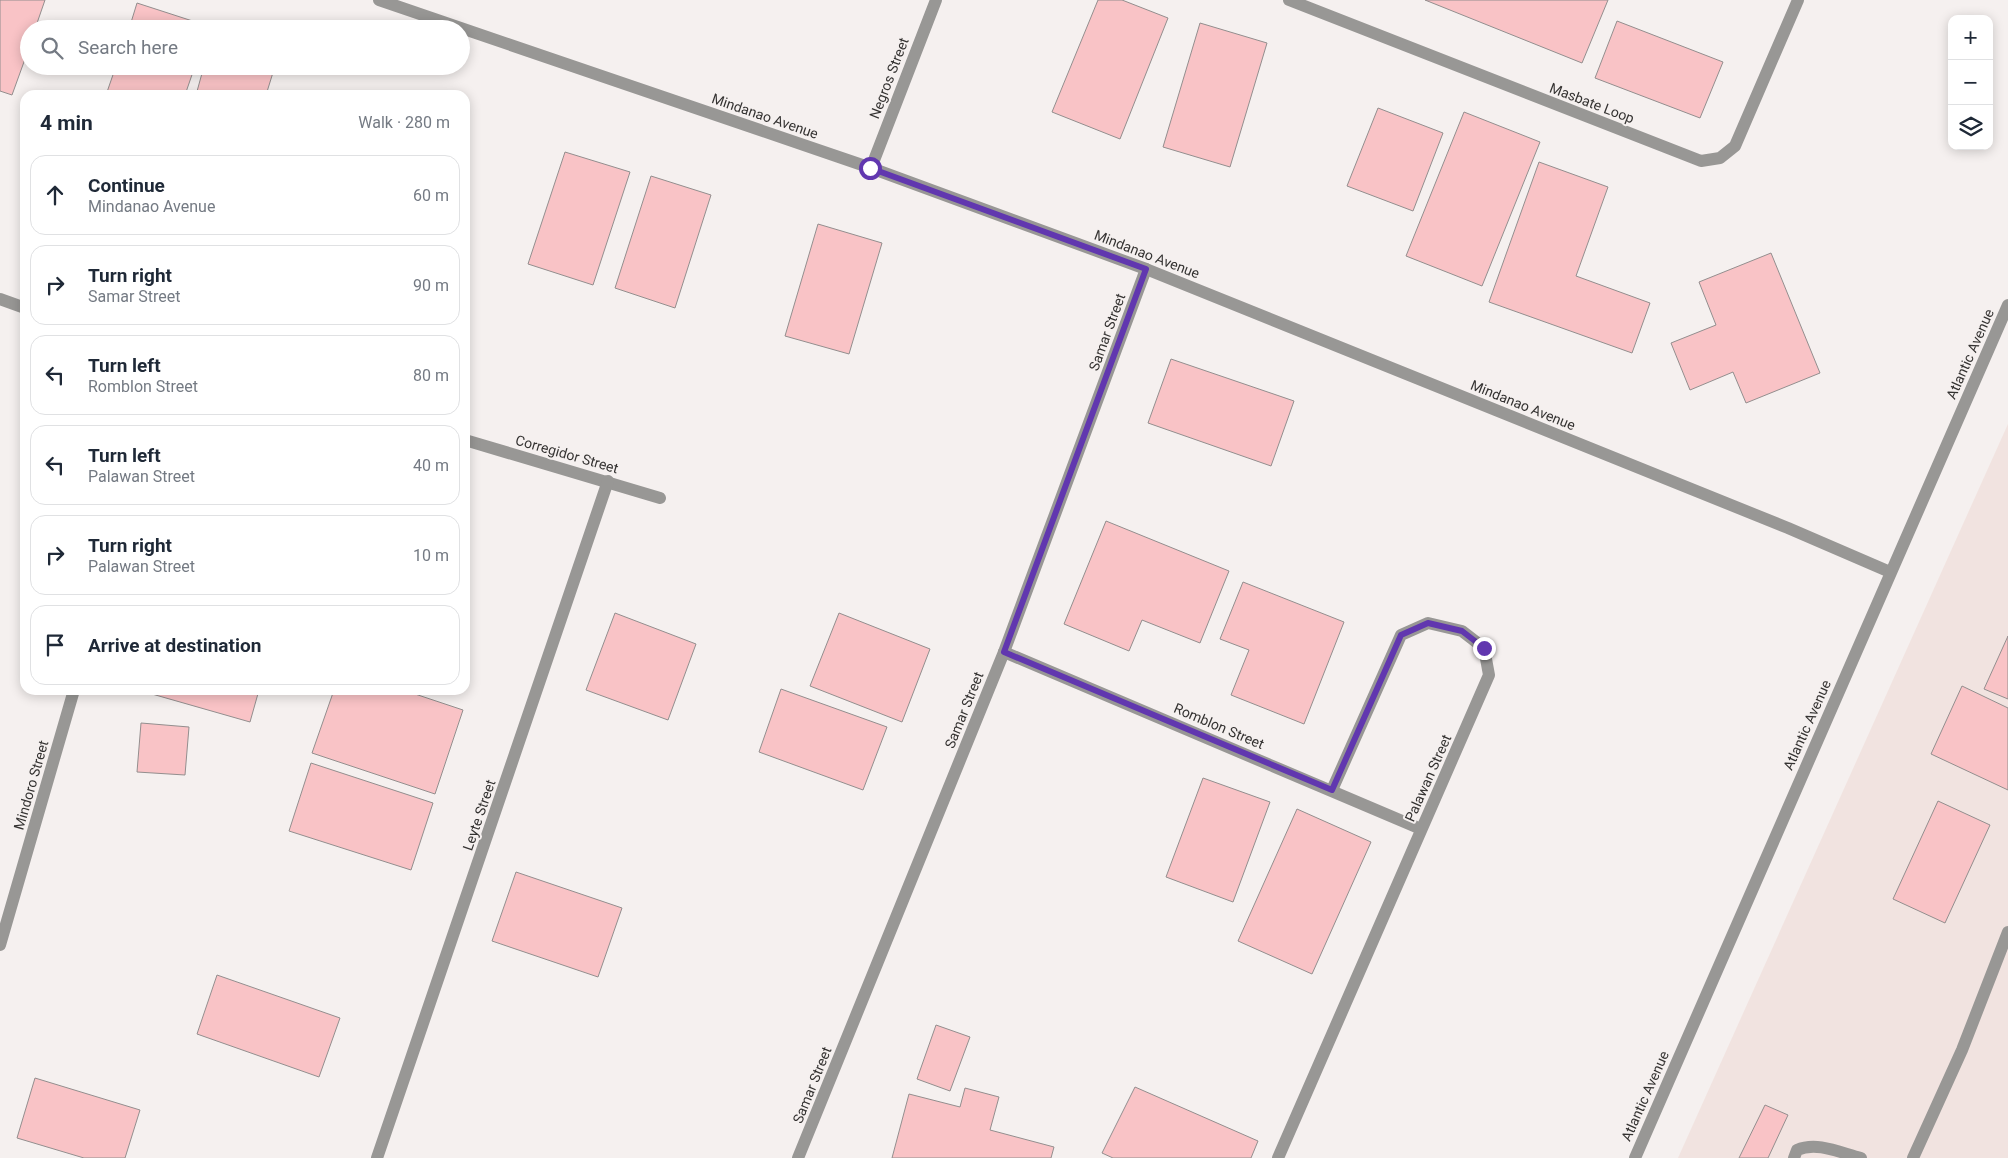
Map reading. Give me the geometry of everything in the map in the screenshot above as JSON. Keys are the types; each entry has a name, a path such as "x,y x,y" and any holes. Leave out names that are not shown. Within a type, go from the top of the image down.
{"street":[{"name":"Mindanao Avenue","path":"379,0 437,20"},
{"name":"Negros Street","path":"870,168 936,0"},
{"name":"Masbate Loop","path":"1289,0 1701,161 1720,158 1735,146 1798,0"},
{"name":"Mindanao Avenue","path":"470,31 870,168 1146,269 1890,572"},
{"name":"Samar Street","path":"798,1158 1004,652 1146,269"},
{"path":"0,300 20,306"},
{"name":"Atlantic Avenue","path":"1635,1158 2008,305"},
{"name":"Corregidor Street","path":"470,441 660,498"},
{"name":"Leyte Street","path":"377,1158 608,481"},
{"name":"Palawan Street","path":"1278,1158 1490,675 1484,648 1462,631 1428,623 1401,635 1332,790"},
{"name":"Romblon Street","path":"1004,652 1422,829"},
{"name":"Mindoro Street","path":"0,945 73,695"},
{"path":"1913,1158 1962,1050 2008,932"},
{"path":"1794,1158 1797,1150 1805,1146 1814,1145 1846,1156 1861,1158"}],"shaded area":[{"path":"2008,424 2008,1158 1678,1158"}],"building":[{"path":"0,0 45,0 38,20 20,20 20,73 12,95 0,91"},
{"path":"1098,0 1122,0 1168,18 1120,139 1052,112"},
{"path":"1425,0 1608,0 1582,63"},
{"path":"137,3 189,20 132,20"},
{"path":"1617,21 1723,62 1700,118 1595,78"},
{"path":"1200,23 1267,43 1230,167 1163,147"},
{"path":"113,75 192,75 187,90 108,90"},
{"path":"202,75 272,75 268,90 197,90"},
{"path":"1378,108 1443,133 1413,211 1347,186"},
{"path":"1464,112 1540,142 1482,286 1406,256"},
{"path":"565,152 630,172 593,285 528,264"},
{"path":"1539,162 1608,187 1576,276 1650,303 1632,353 1489,302"},
{"path":"651,176 711,195 675,308 615,288"},
{"path":"818,224 882,243 849,354 785,336"},
{"path":"1771,253 1820,373 1746,403 1733,372 1690,390 1671,343 1716,325 1699,282"},
{"path":"1171,359 1294,401 1271,466 1148,423"},
{"path":"1106,521 1229,571 1200,643 1142,620 1129,651 1064,624"},
{"path":"1243,582 1344,622 1304,724 1231,695 1249,650 1220,639"},
{"path":"615,613 696,644 668,720 586,690"},
{"path":"839,613 930,649 902,722 810,686"},
{"path":"2008,636 2008,699 1984,689"},
{"path":"1962,686 2008,708 2008,790 1931,754"},
{"path":"781,689 887,727 863,790 759,752"},
{"path":"156,695 258,695 250,722"},
{"path":"332,695 418,695 463,710 435,794 312,753"},
{"path":"141,723 189,727 185,775 137,772"},
{"path":"311,763 433,803 411,870 289,831"},
{"path":"1203,778 1270,802 1233,902 1166,877"},
{"path":"1938,801 1990,825 1945,923 1893,899"},
{"path":"1297,809 1371,842 1312,974 1238,941"},
{"path":"516,872 622,908 598,977 492,941"},
{"path":"217,975 340,1018 319,1077 197,1034"},
{"path":"936,1025 970,1037 950,1091 917,1079"},
{"path":"35,1078 140,1110 125,1158 84,1158 17,1138"},
{"path":"1135,1087 1258,1141 1251,1158 1113,1158 1102,1153"},
{"path":"965,1088 999,1097 990,1130 1054,1147 1051,1158 892,1158 909,1094 960,1107"},
{"path":"1765,1105 1788,1115 1768,1158 1739,1158"}],"route":[{"path":"870,168 1146,269 1004,652 1332,790 1401,635 1428,623 1462,631 1484,648"}]}
